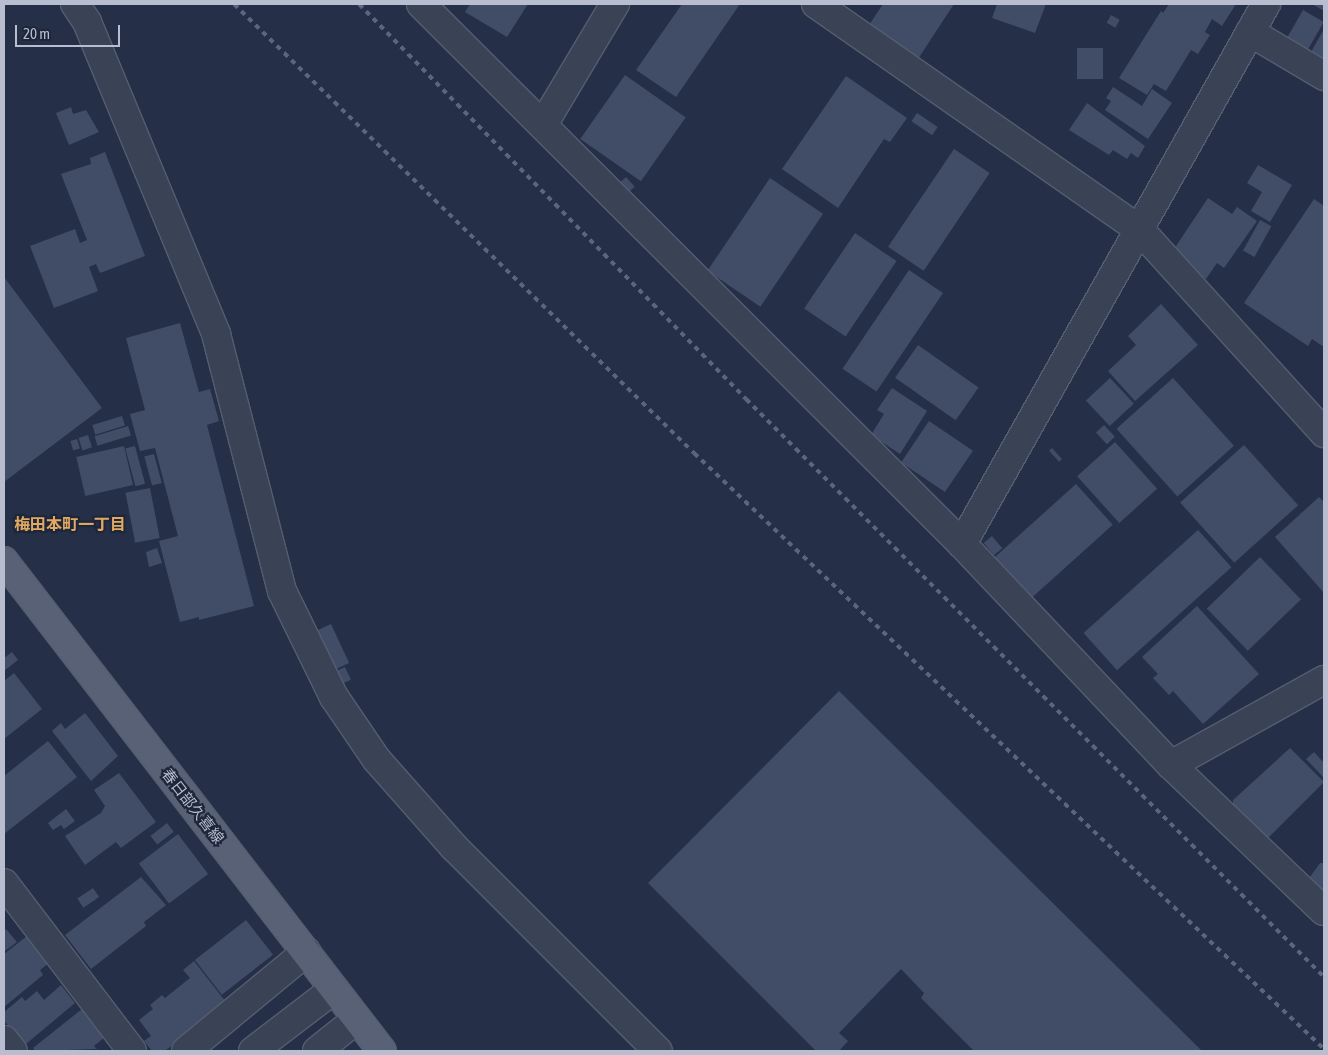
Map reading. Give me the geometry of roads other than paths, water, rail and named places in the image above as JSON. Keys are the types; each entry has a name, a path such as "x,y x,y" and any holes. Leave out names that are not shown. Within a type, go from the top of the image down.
{"main road":[{"name":"春日部久喜線","path":"4,561 382,1051"}],"street":[{"path":"75,4 90,31 216,334 282,591 334,697 377,760 454,847 658,1051"},
{"path":"421,4 544,123 962,544 1171,764 1324,911"},
{"path":"544,123 615,4"},
{"path":"816,4 1140,230 1324,433"},
{"path":"962,544 1266,4"},
{"path":"1250,32 1324,76"},
{"path":"1171,764 1324,680"},
{"path":"4,883 132,1051"},
{"path":"186,1051 306,952"},
{"path":"262,1044 334,989"},
{"path":"317,1051 357,1019"},
{"path":"4,1040 13,1051"}],"railway":[{"path":"234,4 694,453 1324,1049"},
{"path":"359,4 746,399 1324,977"}],"district":[{"name":"梅田本町一丁目","path":"70,524"}]}
